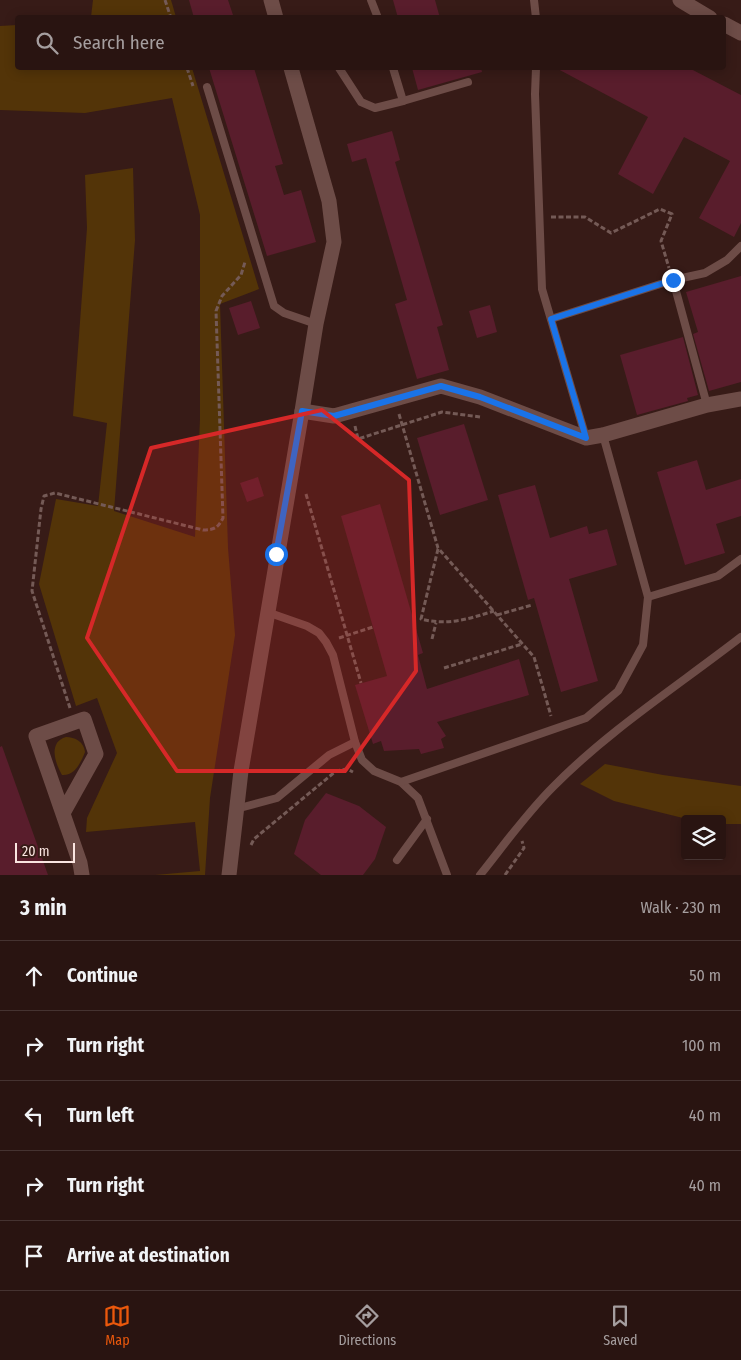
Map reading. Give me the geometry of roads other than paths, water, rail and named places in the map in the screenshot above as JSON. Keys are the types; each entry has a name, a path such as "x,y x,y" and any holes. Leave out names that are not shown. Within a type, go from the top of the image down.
{"street":[{"path":"271,0 275,15"},
{"path":"680,0 705,15"},
{"path":"726,25 741,34"},
{"path":"229,875 236,809 268,612 316,324 334,242 329,201 292,70"},
{"path":"302,411 334,416 441,386 480,397 586,438 603,435 707,405 741,399"},
{"path":"63,812 96,754 84,719 36,736 80,863 82,875"}],"lane":[{"path":"371,0 377,15"},
{"path":"534,0 536,15"},
{"path":"339,70 361,102 375,108 403,102 468,82"},
{"path":"394,70 403,102"},
{"path":"536,70 535,94 541,217 542,290 586,438"},
{"path":"207,87 274,306 284,313 316,324"},
{"path":"551,319 673,280 705,273 727,260 741,246"},
{"path":"673,280 707,405"},
{"path":"401,782 586,718 618,691 643,645 648,597 603,435"},
{"path":"648,597 718,576 741,559"},
{"path":"268,612 307,626 319,634 326,642 333,655 355,742 362,760 374,771 401,782 418,798 447,875"},
{"path":"480,875 518,826 553,787 620,729 741,636"},
{"path":"236,809 277,798 329,755 355,742"},
{"path":"397,860 426,820"}]}
